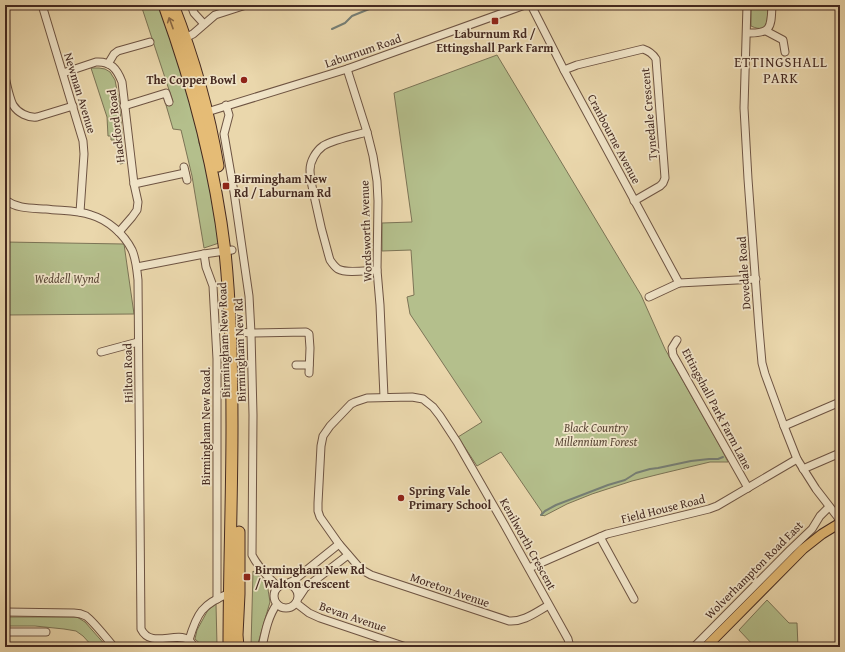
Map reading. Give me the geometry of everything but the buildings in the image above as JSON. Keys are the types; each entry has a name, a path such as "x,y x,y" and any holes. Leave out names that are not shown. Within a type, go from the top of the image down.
{"highway":[{"name":"Birmingham New Road","path":"164,5 181,40"},
{"name":"Birmingham New Road","path":"173,5 181,40 203,113 213,138 225,200 232,368 232,489 229,647"},
{"name":"Birmingham New Road","path":"228,251 238,332 238,647"}],"main road":[{"name":"Wolverhampton Road East","path":"706,647 803,549 840,521"}],"street":[{"name":"Newman Avenue","path":"42,5 83,142 84,154 80,212"},
{"path":"191,5 194,13 204,24"},
{"path":"181,40 193,34 215,15 246,5"},
{"name":"Laburnum Road","path":"203,113 347,69 525,5"},
{"name":"Cranbourne Avenue","path":"531,5 564,70 679,283"},
{"name":"Dovedale Road","path":"747,5 744,108 762,363 784,426 798,459 816,489 840,521"},
{"path":"747,33 759,33 766,31 770,27 772,5"},
{"path":"766,31 785,37 785,52"},
{"path":"63,73 96,62 108,64 114,54 118,51 150,42"},
{"name":"Tynedale Crescent","path":"564,70 576,65 637,50 647,50 656,59 665,178 660,186 634,201"},
{"name":"Hackford Road","path":"108,64 116,70 122,82 134,184 138,202 137,210 119,232"},
{"name":"Wordsworth Avenue","path":"347,69 367,132 377,181 377,270 384,397"},
{"path":"5,77 13,105 28,117 37,117 73,106"},
{"path":"124,106 166,93 169,102"},
{"name":"Birmingham New Rd","path":"226,105 229,115 224,134 249,296 253,415 252,555 259,566 278,587"},
{"path":"367,132 324,146 316,152 310,170 318,216 330,260 339,270 377,270"},
{"path":"134,184 185,173"},
{"name":"Hilton Road","path":"5,200 23,208 80,212 92,215 103,220 119,232 132,250 137,267 138,280 141,629 150,638 183,638 189,640"},
{"path":"137,267 204,254 228,251"},
{"name":"Birmingham New Road.","path":"204,254 206,267 213,286 217,359 217,599"},
{"path":"649,297 679,283 756,279"},
{"path":"238,332 306,332 309,334 309,369 296,364"},
{"name":"Ettingshall Park Farm Lane","path":"676,340 672,348 673,355 748,488"},
{"path":"101,352 138,342"},
{"name":"Kenilworth Crescent","path":"348,555 323,522 318,512 321,446 323,436 335,421 351,404 355,402 367,398 384,397 418,398 423,400 433,407 457,442 529,568 568,639 570,647"},
{"path":"784,426 840,402"},
{"path":"803,469 840,453"},
{"name":"Field House Road","path":"529,568 600,536 718,506 798,459"},
{"name":"Wolverhampton Road East","path":"694,647 790,550 812,530 820,516 829,507"},
{"path":"600,536 634,600"},
{"path":"339,544 293,581 278,587 274,596 277,604 282,608 294,606 305,588 348,555"},
{"name":"Moreton Avenue","path":"348,555 362,570 371,575 503,619 516,621 521,620 549,605"},
{"path":"285,584 290,584 295,588 298,594 298,600"},
{"path":"195,647 189,640 198,615 210,602 230,594"},
{"name":"Bevan Avenue","path":"298,600 310,613 320,618 406,647"},
{"path":"262,647 266,631 277,604"},
{"path":"5,612 81,614 87,617 114,647"},
{"path":"5,632 46,632"}],"green space":[{"path":"141,5 161,5 196,119 199,143 204,155 219,243 204,248 192,176 181,130 173,129 166,105 173,102"},
{"path":"751,5 768,5 766,23 762,28 751,26"},
{"name":"Black Country Millennium Forest","path":"497,55 641,295 665,349 728,462 710,462 632,481 592,494 542,516 542,512 501,452 477,466 458,437 482,422 410,314 407,297 414,295 411,250 382,251 382,223 412,222 394,93"},
{"path":"91,68 105,69 110,72 115,80 119,101 125,163 120,164 120,140 111,140 111,136 108,136 107,117"},
{"name":"Weddell Wynd","path":"5,242 124,244 134,314 5,315"},
{"path":"253,571 267,583 270,602 257,647 251,647"},
{"path":"767,600 789,623 797,623 798,647 755,647 739,630"},
{"path":"216,604 217,645 213,647 204,647 195,639 197,630 208,610"},
{"path":"5,617 77,617 85,622 107,647 93,647 76,631 35,626 5,626"}],"waterway":[{"path":"332,29 345,23 352,16 379,5"},
{"path":"541,515 556,505 625,480 636,473 691,461 718,459 723,457"}],"place":[{"name":"Laburnum Rd / Ettingshall Park Farm","path":"495,21"},
{"name":"The Copper Bowl","path":"244,80"},
{"name":"Birmingham New Rd / Laburnam Rd","path":"226,186"},
{"name":"Spring Vale Primary School","path":"401,498"},
{"name":"Birmingham New Rd / Walton Crescent","path":"247,577"}],"district":[{"name":"ETTINGSHALL PARK","path":"781,70"}]}
